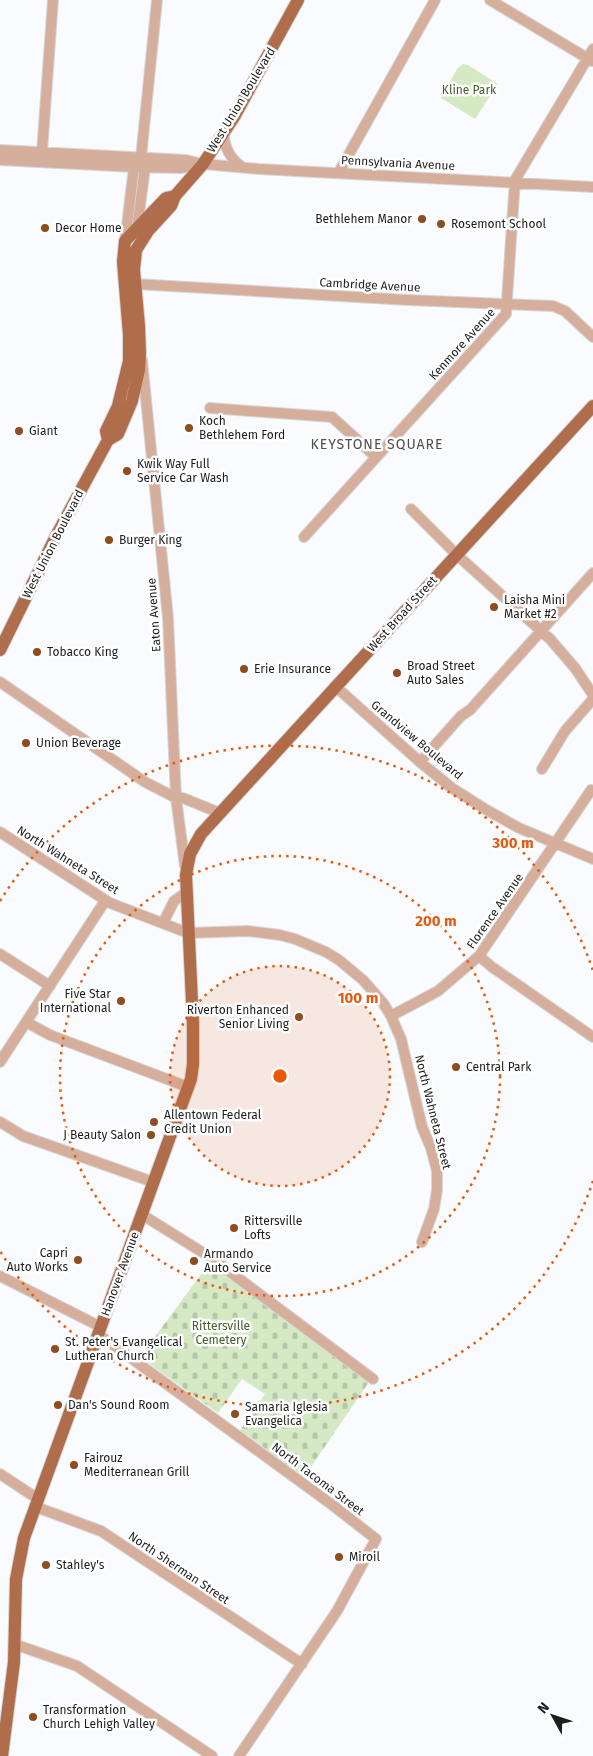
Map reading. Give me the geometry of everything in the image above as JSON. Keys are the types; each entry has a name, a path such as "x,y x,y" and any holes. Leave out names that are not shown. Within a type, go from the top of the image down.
{"main road":[{"name":"West Union Boulevard","path":"0,650 56,536 108,440 118,434 132,401 139,370 140,354 134,270 136,250 148,231 171,206 175,196 202,164 234,117 298,0"},
{"name":"West Union Boulevard","path":"108,440 106,431 118,406 129,361 129,335 123,276 125,241 166,198 175,196"},
{"name":"West Broad Street","path":"211,823 593,406"},
{"name":"Hanover Avenue","path":"2,1756 2,1739 14,1662 15,1598 18,1564 24,1538 188,1087 192,1071 194,1052 186,875 194,846 201,834 211,823"}],"street":[{"path":"42,152 53,0"},
{"path":"136,250 140,164 158,0"},
{"path":"339,172 435,0"},
{"path":"490,0 591,56"},
{"name":"Kenmore Avenue","path":"304,536 506,314 514,183 591,56"},
{"path":"223,133 229,156 243,167"},
{"name":"Pennsylvania Avenue","path":"0,150 42,152 140,164"},
{"name":"Pennsylvania Avenue","path":"0,160 140,164 186,160 202,164 243,167 593,187"},
{"path":"125,241 140,164"},
{"name":"Cambridge Avenue","path":"135,284 558,308 569,314 593,337"},
{"name":"Eaton Avenue","path":"140,354 145,374 168,618 176,798 186,875"},
{"path":"210,408 332,417 376,457"},
{"path":"411,509 456,554 563,653 593,697 565,731 542,770"},
{"path":"420,762 461,716 470,710 592,575"},
{"path":"0,682 145,782 176,798 183,798 220,813"},
{"name":"Grandview Boulevard","path":"335,686 452,788 485,810 519,828 593,859"},
{"name":"Florence Avenue","path":"391,1016 438,991 480,956 591,790"},
{"name":"North Wahneta Street","path":"0,832 105,901 188,933 264,932 295,939 326,952 352,970 373,991 391,1016 406,1054 422,1127 431,1148 437,1171 437,1190 434,1208 422,1242"},
{"path":"163,923 174,901 187,892"},
{"path":"0,1062 105,901"},
{"path":"0,954 50,986"},
{"path":"480,956 492,967 593,1037"},
{"path":"26,1022 50,1035 188,1087"},
{"path":"0,1122 23,1136 153,1182"},
{"path":"142,1214 210,1256 374,1379"},
{"name":"North Tacoma Street","path":"0,1276 100,1331 376,1539 338,1611 302,1664"},
{"name":"North Sherman Street","path":"0,1474 37,1503 101,1531 302,1664"},
{"path":"14,1644 77,1666 212,1756"},
{"path":"239,1756 302,1664"}],"green space":[{"name":"Kline Park","path":"463,64 468,65 498,84 475,119 441,98 457,69"},
{"name":"Rittersville Cemetery","path":"210,1262 371,1379 304,1477 240,1430 265,1394 242,1379 218,1413 140,1357"}],"place":[{"name":"Bethlehem Manor","path":"422,219"},
{"name":"Rosemont School","path":"441,224"},
{"name":"Decor Home","path":"45,228"},
{"name":"Koch Bethlehem Ford","path":"189,428"},
{"name":"Giant","path":"19,431"},
{"name":"Kwik Way Full Service Car Wash","path":"127,471"},
{"name":"Burger King","path":"109,540"},
{"name":"Laisha Mini Market #2","path":"494,607"},
{"name":"Tobacco King","path":"37,652"},
{"name":"Erie Insurance","path":"244,669"},
{"name":"Broad Street Auto Sales","path":"397,673"},
{"name":"Union Beverage","path":"26,743"},
{"name":"Five Star International","path":"121,1001"},
{"name":"Riverton Enhanced Senior Living","path":"299,1017"},
{"name":"Central Park","path":"456,1067"},
{"name":"Allentown Federal Credit Union","path":"154,1122"},
{"name":"J Beauty Salon","path":"151,1135"},
{"name":"Rittersville Lofts","path":"234,1228"},
{"name":"Capri Auto Works","path":"78,1260"},
{"name":"Armando Auto Service","path":"194,1261"},
{"name":"St. Peter's Evangelical Lutheran Church","path":"55,1349"},
{"name":"Dan's Sound Room","path":"58,1405"},
{"name":"Samaria Iglesia Evangelica","path":"235,1414"},
{"name":"Fairouz Mediterranean Grill","path":"74,1465"},
{"name":"Miroil","path":"339,1557"},
{"name":"Stahley's","path":"46,1565"},
{"name":"Transformation Church Lehigh Valley","path":"33,1717"}],"district":[{"name":"KEYSTONE SQUARE","path":"377,444"}]}
